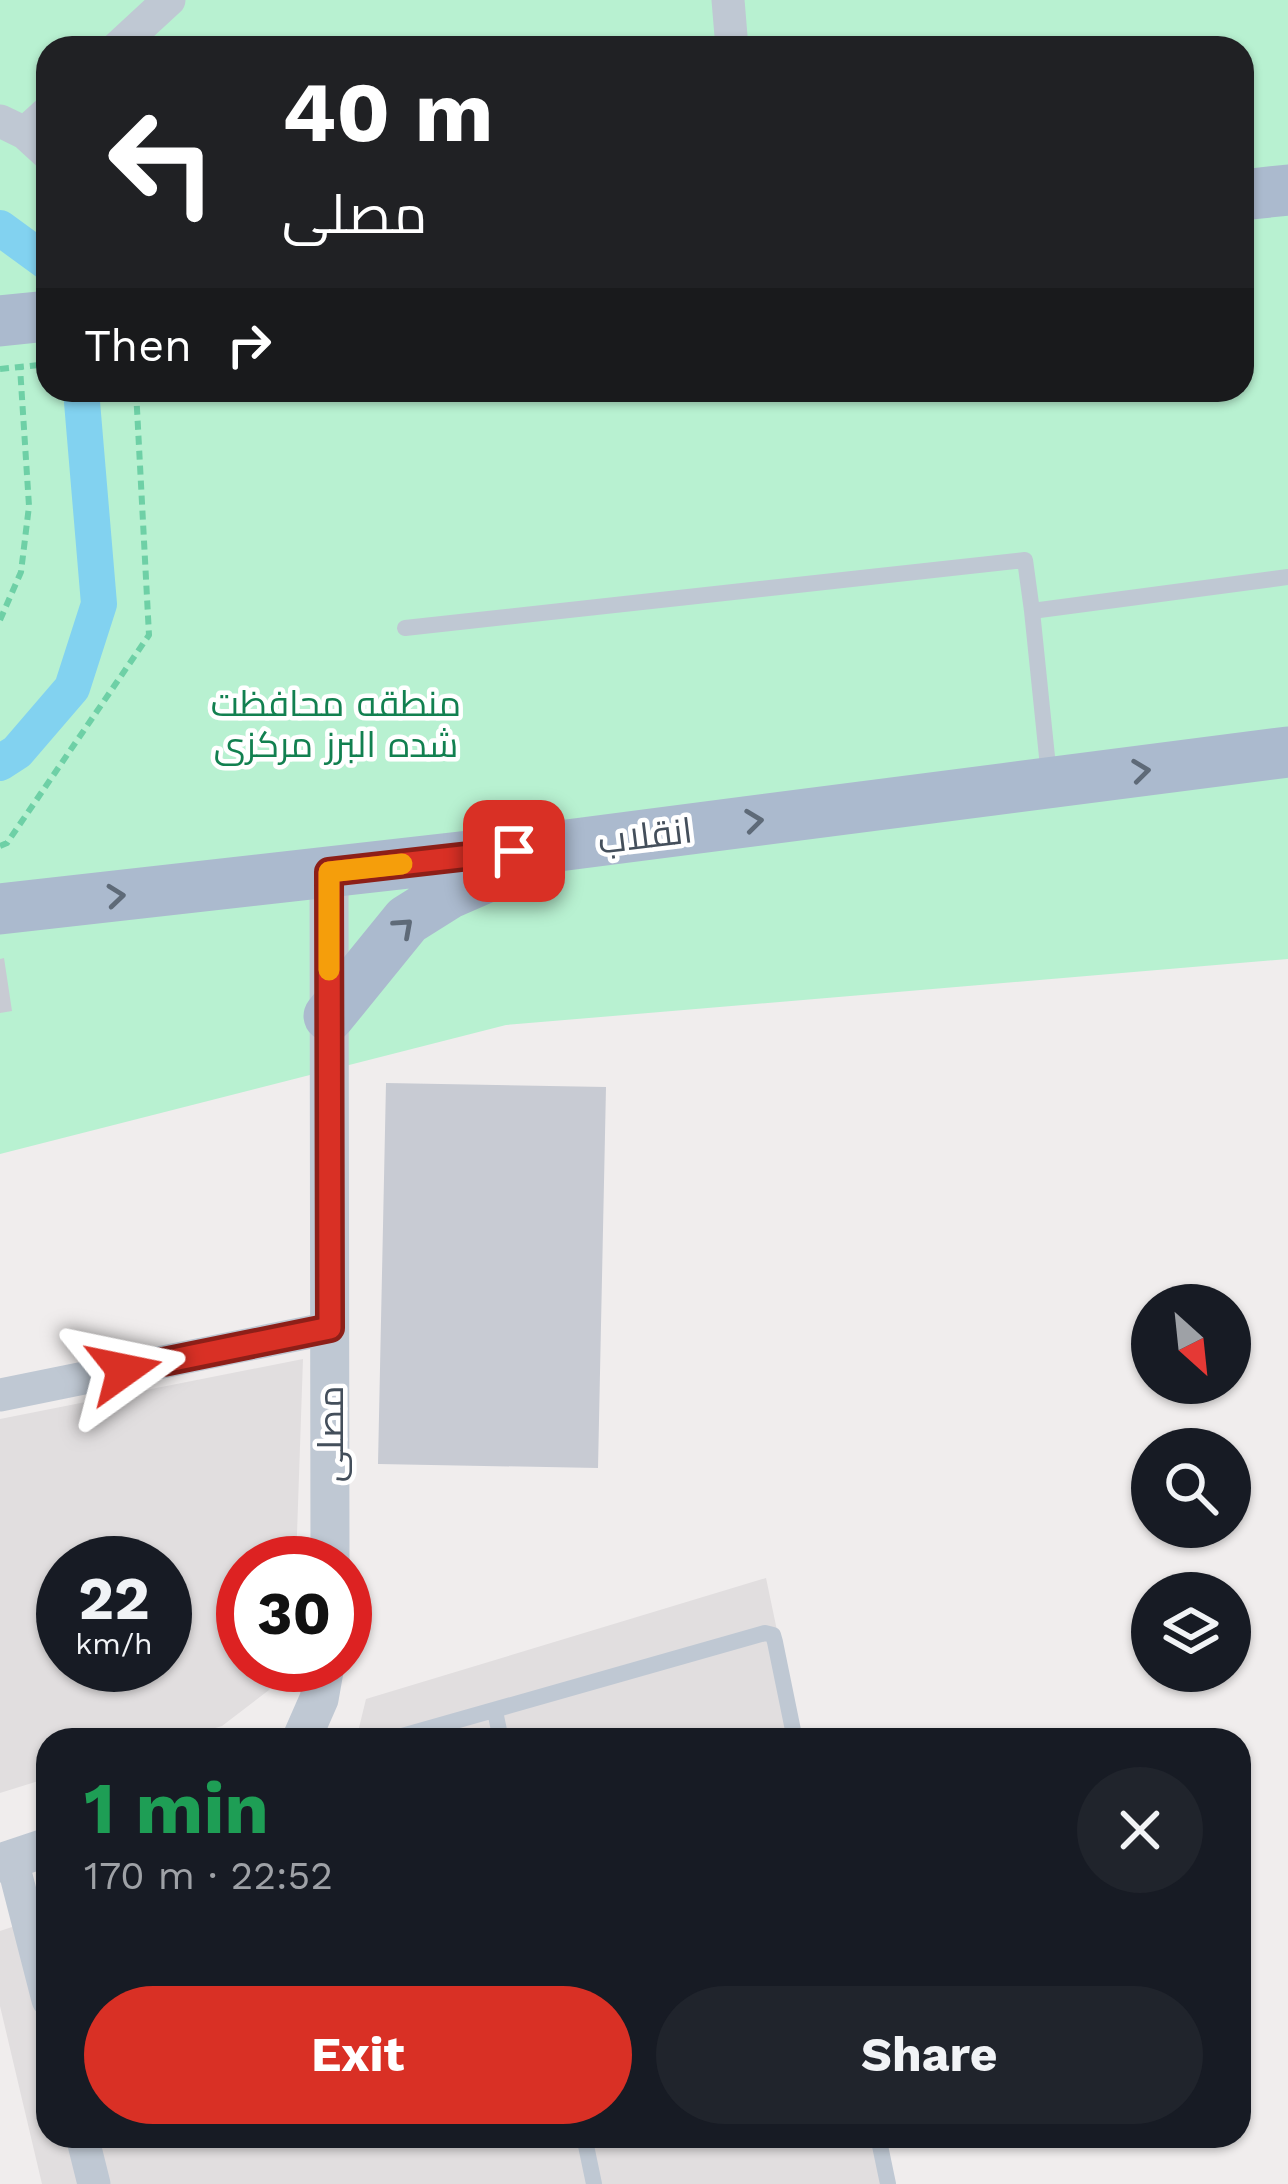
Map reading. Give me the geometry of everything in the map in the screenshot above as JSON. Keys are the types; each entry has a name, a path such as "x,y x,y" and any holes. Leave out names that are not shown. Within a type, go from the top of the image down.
{"main road":[{"path":"1254,194 1288,190"},
{"name":"انقلاب","path":"0,909 560,846 1288,752"},
{"path":"329,1016 407,920 450,893 560,846"}],"street":[{"path":"130,36 169,0"},
{"path":"728,0 731,36"},
{"name":"مصلی","path":"329,872 330,1536"},
{"path":"0,1395 330,1328"},
{"path":"306,1728 320,1692"},
{"path":"20,1857 36,1939"},
{"path":"85,2148 94,2184"}],"lane":[{"path":"405,628 1025,560 1050,783"},
{"path":"1031,610 1288,577"},
{"path":"432,1728 765,1633 775,1642 793,1728"},
{"path":"494,1711 498,1728"},
{"path":"586,2148 594,2184"},
{"path":"880,2148 888,2184"}],"path":[{"path":"0,369 23,330"},
{"path":"0,620 21,572 29,506 23,330"},
{"path":"0,847 149,635 137,402"}],"shaded area":[{"path":"303,1359 297,1536 216,1536 216,1692 266,1692 215,1728 36,1728 36,1782 0,1793 0,1419"},
{"path":"766,1578 797,1728 359,1728 366,1699"},
{"path":"36,1919 36,2148 886,2148 893,2184 42,2184 0,2006 0,1931"}],"green space":[{"name":"منطقه محافظت شده البرز مرکزی","path":"0,0 1288,0 1288,959 506,1025 0,1154"}],"building":[{"path":"4,958 12,1011 0,1013 0,959"},
{"path":"386,1083 606,1087 598,1468 378,1464"}],"waterway":[{"path":"0,228 36,254"},
{"path":"0,763 17,752 72,688 99,604 82,402"}],"slow traffic":[{"path":"329,970 329,872 402,864"}],"route":[{"path":"124,1370 330,1328 329,872 514,851"}]}
